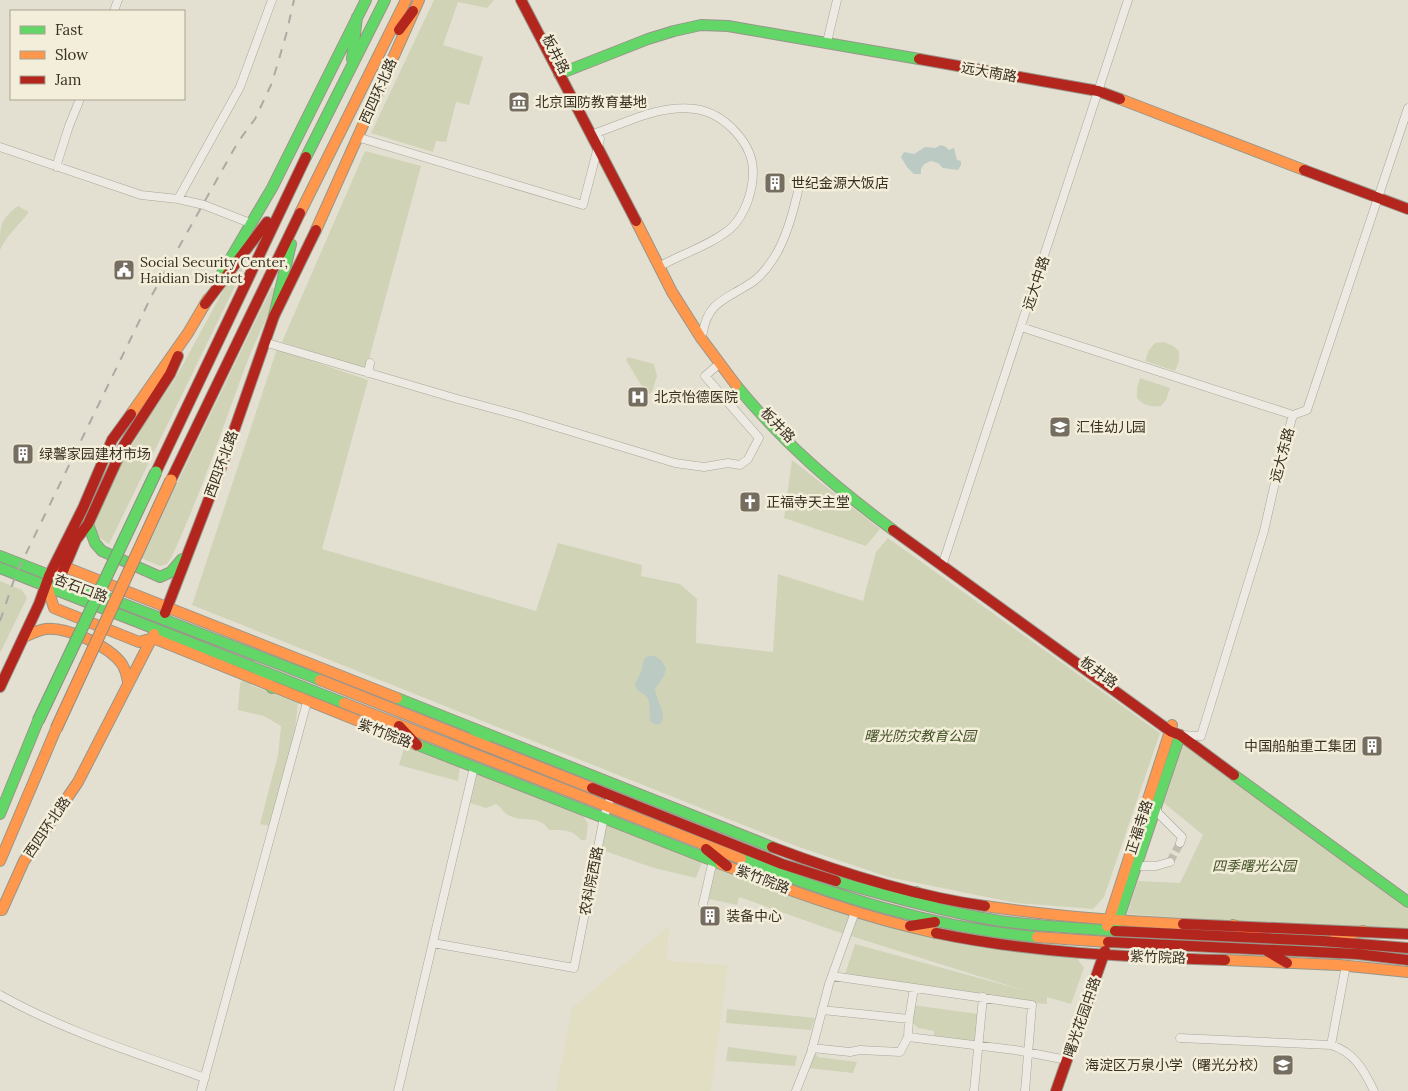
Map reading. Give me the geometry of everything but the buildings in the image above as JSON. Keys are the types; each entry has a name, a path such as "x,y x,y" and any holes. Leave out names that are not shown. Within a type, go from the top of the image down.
{"main road":[{"path":"0,687 8,666 52,581 112,440 188,333 272,188 366,0"},
{"path":"0,814 38,721 284,199 385,0"},
{"name":"西四环北路","path":"0,861 56,729 171,480 298,216 406,0"},
{"path":"521,0 598,140 672,292 719,364 767,421 806,461 859,504 943,563"},
{"name":"板井路","path":"528,0 562,73"},
{"path":"377,59 416,5"},
{"name":"西四环北路","path":"1,910 24,861 78,782 159,623 222,465 274,316 311,240 416,5"},
{"path":"351,70 357,17"},
{"name":"远大南路","path":"562,73 674,30 701,26 735,27 1098,91 1408,210"},
{"name":"板井路","path":"598,140 664,264 703,332 739,382 776,425 810,457 849,491 943,563 1408,902"},
{"path":"205,304 284,199"},
{"path":"274,316 298,216"},
{"path":"76,540 88,524 124,445 170,374 188,333"},
{"path":"65,567 159,623 139,642 54,608 52,581 65,567 76,540 82,508"},
{"path":"88,524 95,543 102,551 160,577 171,572 186,554"},
{"name":"杏石口路","path":"0,556 52,581 159,623"},
{"name":"杏石口路","path":"0,568 52,581"},
{"name":"紫竹院路","path":"159,623 258,669 396,723 820,865 916,892 1018,912 1112,925 1408,960"},
{"name":"紫竹院路","path":"159,623 272,688 727,866 855,912 962,938 1011,946 1104,955 1346,965 1408,972"},
{"name":"紫竹院路","path":"159,623 472,728 612,796 694,840 778,874 852,900 939,921 1022,935 1108,942 1266,944 1322,941 1408,948"},
{"name":"紫竹院路","path":"159,623 314,676 782,864 855,888 987,918 1112,925 1233,925 1363,930 1408,934"},
{"path":"24,637 45,629 54,629 87,640 108,652 121,664 128,682"},
{"path":"258,669 272,688"},
{"path":"396,723 417,745"},
{"path":"472,728 488,746"},
{"name":"正福寺路","path":"1112,925 1136,866 1156,806 1174,730"},
{"name":"正福寺路","path":"1112,925 1174,730"},
{"path":"694,840 727,866"},
{"path":"916,892 941,909"},
{"path":"910,926 939,921"},
{"name":"曙光花园中路","path":"1056,1091 1104,955 1112,925"},
{"path":"1233,925 1266,944 1287,963"},
{"path":"1322,941 1363,930"}],"street":[{"path":"178,199 240,87 272,0"},
{"path":"826,42 837,0"},
{"name":"远大中路","path":"943,563 1128,0"},
{"path":"56,167 68,126 80,100"},
{"name":"远大东路","path":"1174,730 1201,736 1264,531 1280,456 1293,415 1307,410 1408,108"},
{"path":"357,137 583,205 598,140 651,114 668,110 693,109 714,115 726,122 744,145 751,159 753,172 748,198 741,216 723,235 664,264"},
{"path":"0,147 141,195 178,199 204,205 250,223"},
{"path":"703,332 709,313 720,300 747,286 772,262 796,205 800,182"},
{"path":"1021,327 1293,415"},
{"path":"264,342 517,415 675,464 704,467 728,463 740,465 748,459 759,438 705,376 719,364"},
{"path":"368,373 370,363"},
{"path":"201,1091 308,702"},
{"path":"398,1091 474,767"},
{"name":"农科院西路","path":"433,943 574,968 604,818 612,796"},
{"path":"1156,806 1158,813 1182,837 1180,842"},
{"path":"703,904 713,860"},
{"path":"1136,866 1156,866 1170,862"},
{"path":"796,1091 812,1048 832,976 855,912"},
{"path":"1331,1045 1346,965"},
{"path":"832,976 1032,1005 1025,1091"},
{"path":"812,1048 850,1052 860,1050 900,1052 908,1037 914,988"},
{"path":"0,995 19,1006 99,1040 204,1078"},
{"path":"974,1091 983,997"},
{"path":"822,1010 909,1019"},
{"path":"908,1037 1028,1052 1067,1060"},
{"path":"1180,1038 1331,1045 1351,1055 1360,1065 1374,1091"}],"shaded area":[{"path":"941,145 949,150 954,148 957,160 961,161 958,170 943,168 938,163 931,161 923,166 921,174 914,174 901,157 904,152 914,154 925,147 935,148"},
{"path":"648,656 654,656 659,659 666,668 664,676 655,689 663,714 662,722 658,725 651,722 648,699 638,690 635,684 641,672 644,659"},
{"path":"669,926 667,961 728,965 711,1091 556,1091 572,1008"}],"green space":[{"path":"434,0 494,0 487,8 458,2 443,45 483,57 469,105 456,102 446,142 436,141 433,152 371,133"},
{"path":"365,151 421,166 366,370 282,342"},
{"path":"18,206 29,212 9,235 0,250 2,223"},
{"path":"242,267 242,272 109,544 100,538 93,527 96,517 125,457 175,379 229,280"},
{"path":"272,287 277,291 274,301 250,356 202,485 172,556 167,564 160,566 141,558"},
{"path":"1164,342 1179,351 1179,361 1175,371 1145,361 1149,350 1155,343"},
{"name":"曙光防灾教育公园","path":"277,349 368,380 322,549 536,611 558,543 642,565 641,576 680,584 697,599 696,643 773,652 778,574 863,601 876,552 888,538 1160,733 1104,897 1093,909 1016,903 888,877 796,846 192,605"},
{"path":"628,357 654,364 657,376 652,392 649,394 646,393 626,360"},
{"path":"1140,378 1170,388 1166,400 1161,406 1142,403 1137,398"},
{"path":"792,460 880,529 866,546 784,518"},
{"path":"0,581 22,590 27,598 0,653"},
{"path":"243,678 250,681 251,685 298,703 293,747 269,826 260,824 278,755 281,726 264,716 238,710 240,684"},
{"name":"四季曙光公园","path":"1183,743 1408,909 1408,933 1127,914 1138,881 1180,883 1203,835 1164,803"},
{"path":"405,745 460,768 458,781 399,765"},
{"path":"473,774 583,815 588,824 586,840 581,840 578,836 566,831 549,830 545,825 536,820 506,814 496,804 486,808 467,802"},
{"path":"604,824 702,862 696,878 654,868 599,849"},
{"path":"713,867 855,912 1076,957 1084,968 1071,1004 1047,997 1047,1004 1021,1002 845,974 855,944 1026,991 835,931 739,897 737,905 709,899"},
{"path":"913,1005 978,1014 976,1044 934,1038 934,1031 918,1028 912,1022"},
{"path":"727,1009 815,1018 811,1030 726,1023"},
{"path":"728,1047 797,1056 795,1066 726,1061"},
{"path":"816,1054 818,1057 857,1062 853,1073 808,1068 811,1055"}],"tunnel":[{"path":"1170,862 1180,843"}],"railway":[{"path":"0,621 16,574 152,295 238,142 255,119 271,85 294,0"}],"traffic: fast":[{"path":"222,273 272,188 366,0"},
{"path":"306,157 385,0"},
{"path":"352,59 357,17"},
{"path":"559,74 648,39 701,25 728,26 919,59"},
{"path":"274,316 291,244"},
{"path":"736,385 772,426 810,463 893,530"},
{"path":"38,721 156,472"},
{"path":"88,524 95,543 102,551 160,577 171,572 182,559"},
{"path":"0,556 320,680"},
{"path":"0,568 344,703"},
{"path":"258,670 272,688"},
{"path":"397,698 772,847"},
{"path":"0,814 38,721"},
{"path":"472,728 487,745"},
{"path":"1116,926 1180,735"},
{"path":"418,745 721,864"},
{"path":"1234,775 1408,902"},
{"path":"741,859 849,898 923,918 999,933 1037,937"},
{"path":"836,881 918,904 1000,921 1115,931"},
{"path":"916,892 933,904"}],"traffic: slow":[{"path":"300,213 406,0"},
{"path":"316,230 419,0"},
{"path":"1120,99 1304,170"},
{"path":"636,221 672,292 701,338 736,385"},
{"path":"131,414 188,333 208,299"},
{"path":"56,729 171,480"},
{"path":"49,576 65,567 397,698"},
{"path":"47,586 54,608 139,642 153,638 418,745"},
{"path":"24,637 46,629 76,634 98,644 116,657 123,666 128,682"},
{"path":"2,910 24,861 78,782 154,634"},
{"path":"320,680 592,788"},
{"path":"344,703 741,859"},
{"path":"1107,926 1172,725"},
{"path":"0,861 56,729"},
{"path":"721,864 827,903 908,927 936,933"},
{"path":"0,910 3,905"},
{"path":"985,906 1084,918 1183,924"},
{"path":"1233,925 1256,934"},
{"path":"1335,938 1363,931"},
{"path":"1037,937 1108,942"},
{"path":"1225,960 1339,965 1408,972"}],"traffic: jam":[{"path":"521,0 636,221"},
{"path":"399,30 413,11"},
{"path":"919,59 1098,91 1120,99"},
{"path":"156,472 306,157"},
{"path":"1304,170 1408,209"},
{"path":"171,480 300,213"},
{"path":"205,304 267,222"},
{"path":"165,613 222,465 274,316 316,230"},
{"path":"63,571 76,540 88,524 124,445 170,374 178,356"},
{"path":"0,687 39,604 49,576 83,508 112,440 131,414"},
{"path":"893,530 1170,731 1180,735 1234,775"},
{"path":"399,726 417,745"},
{"path":"592,788 782,864 836,881"},
{"path":"772,847 824,866 904,890 985,906"},
{"path":"706,849 727,866"},
{"path":"910,926 935,922"},
{"path":"1183,924 1408,934"},
{"path":"1115,931 1322,941 1408,948"},
{"path":"936,933 1044,950 1225,960"},
{"path":"1108,942 1357,954 1408,960"},
{"path":"1056,1091 1105,951"},
{"path":"1267,951 1287,963"}],"place":[{"name":"北京国防教育基地","path":"519,102"},
{"name":"世纪金源大饭店","path":"775,183"},
{"name":"Social Security Center, Haidian District","path":"124,270"},
{"name":"北京怡德医院","path":"638,397"},
{"name":"汇佳幼儿园","path":"1060,427"},
{"name":"绿馨家园建材市场","path":"23,454"},
{"name":"正福寺天主堂","path":"750,502"},
{"name":"中国船舶重工集团","path":"1372,746"},
{"name":"装备中心","path":"710,916"},
{"name":"海淀区万泉小学（曙光分校）","path":"1283,1065"}]}
